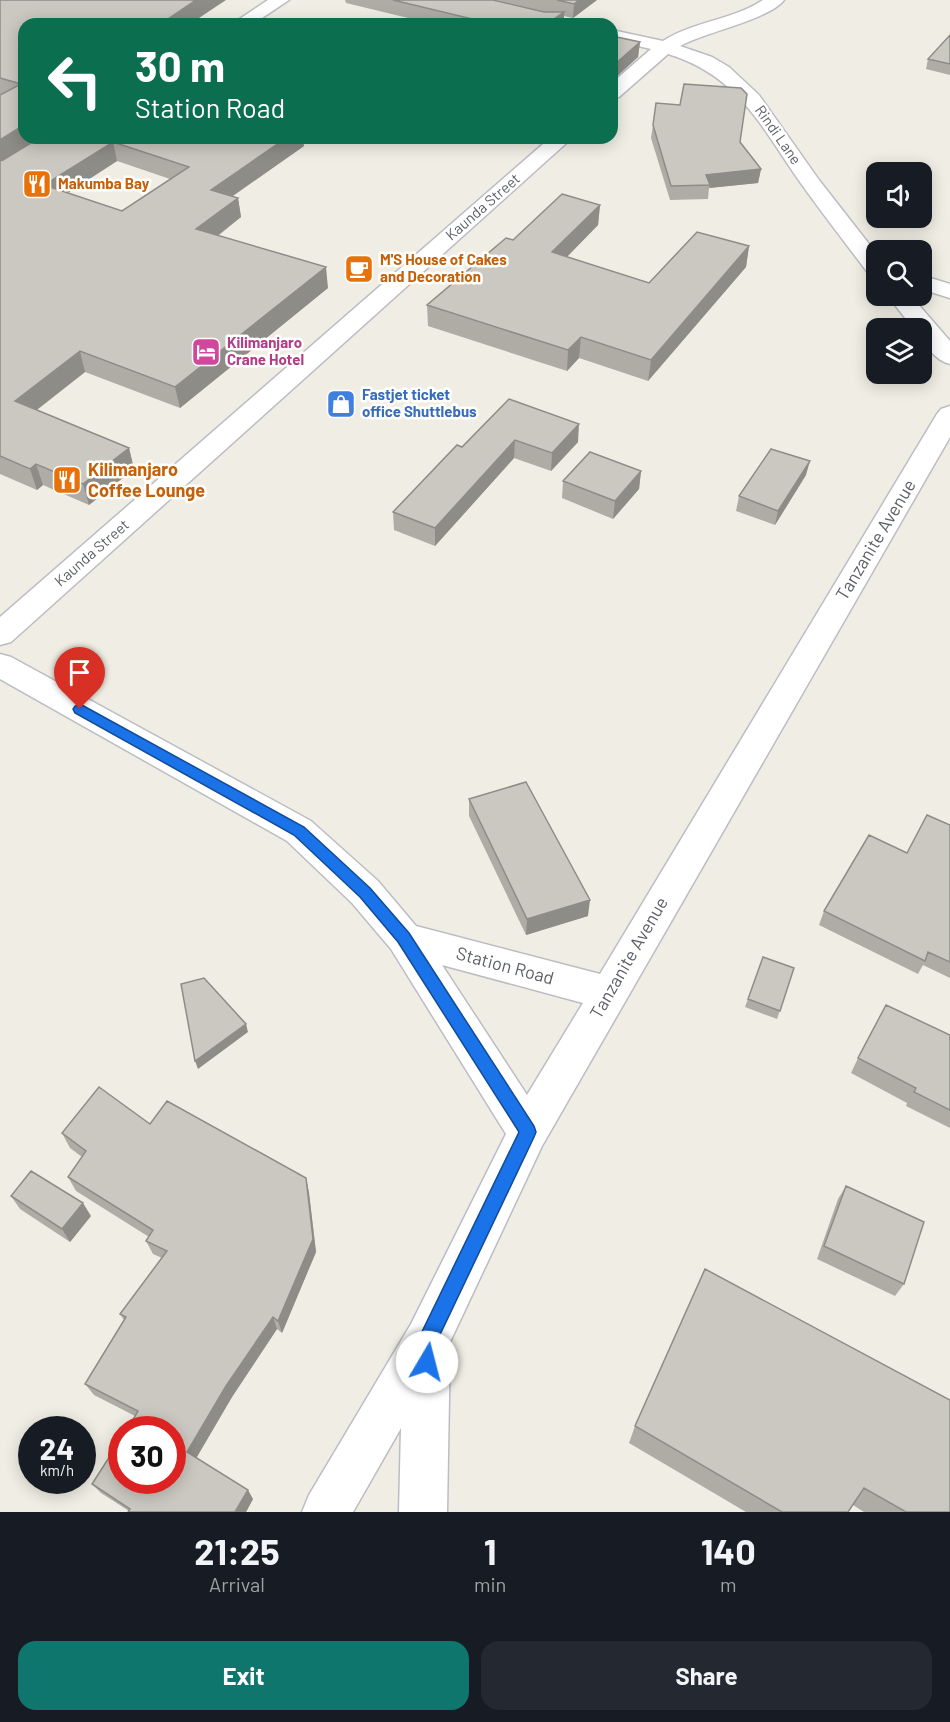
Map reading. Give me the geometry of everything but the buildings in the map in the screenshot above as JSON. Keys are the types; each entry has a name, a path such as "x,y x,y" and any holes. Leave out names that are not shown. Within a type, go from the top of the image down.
{"street":[{"path":"251,18 280,0"},
{"path":"618,88 665,47 685,35 753,12 776,0"},
{"name":"Rindi Lane","path":"618,36 665,47 706,62 731,79 760,106 812,183 866,255"},
{"name":"Kaunda Street","path":"0,634 555,144"},
{"path":"932,285 950,291"},
{"path":"907,306 950,357"},
{"name":"Tanzanite Avenue","path":"326,1512 427,1340 528,1132 950,414"},
{"path":"0,665 299,831 365,892 404,938 528,1132"},
{"name":"Station Road","path":"404,938 608,993"},
{"path":"423,1512 427,1340"}],"place":[{"name":"Makumba Bay","path":"37,184"},
{"name":"M'S House of Cakes and Decoration","path":"359,269"},
{"name":"Kilimanjaro Crane Hotel","path":"206,352"},
{"name":"Fastjet ticket office Shuttlebus","path":"341,404"},
{"name":"Kilimanjaro Coffee Lounge","path":"67,480"}],"route":[{"path":"80,709 299,831 365,892 404,938 528,1132 427,1340 427,1362"}]}
